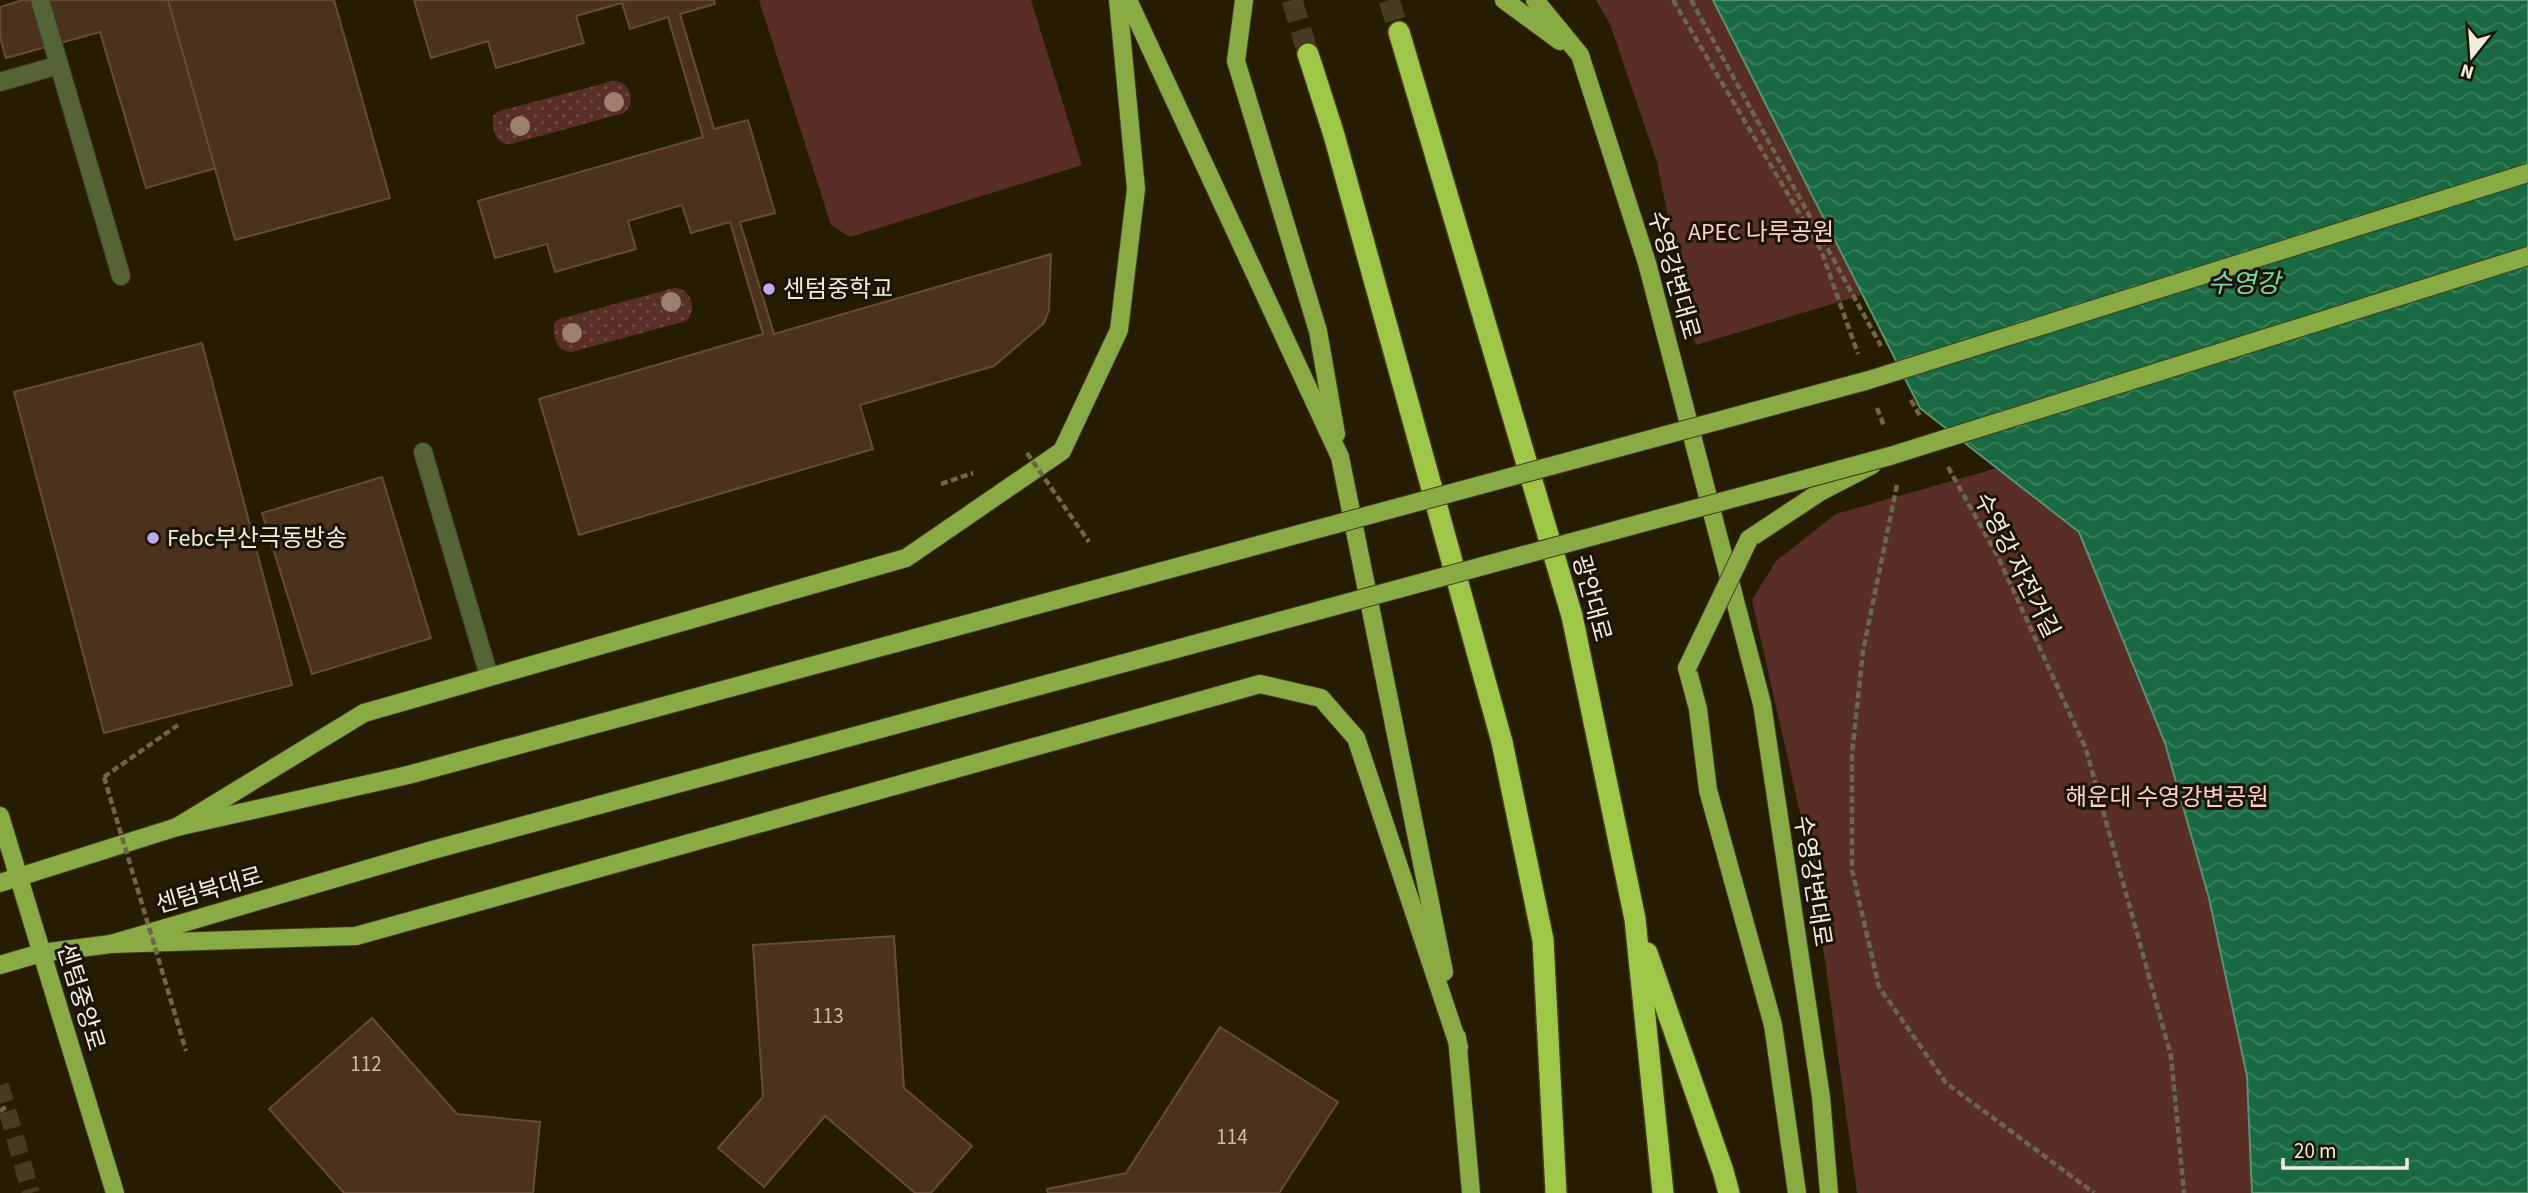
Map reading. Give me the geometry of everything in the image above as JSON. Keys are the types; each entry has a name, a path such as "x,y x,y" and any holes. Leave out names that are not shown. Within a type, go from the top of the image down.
{"highway":[{"name":"광안대로","path":"1399,32 1572,616 1635,919 1663,1193"},
{"path":"1308,54 1335,135 1502,742 1543,940 1556,1193"},
{"path":"1635,919 1729,1193"}],"main road":[{"path":"177,827 364,713 906,558 1062,451 1119,330 1136,189 1118,0"},
{"path":"1128,0 1340,457"},
{"path":"1244,0 1236,61 1318,331 1340,457 1459,1047 1471,1193"},
{"path":"1504,0 1580,55"},
{"name":"수영강변대로","path":"1535,0 1580,55 1647,263 1762,704 1821,1097 1829,1193"},
{"path":"0,883 177,827 408,775 1869,380 2528,173"},
{"path":"1797,1193 1773,1025 1708,790 1698,709 1687,667 1749,539 1819,492 1890,456 2528,256"},
{"name":"센텀북대로","path":"0,965 41,953 111,944 429,851 1890,456"},
{"path":"111,944 356,936 1260,684 1321,698 1356,738 1459,1047"},
{"name":"센텀중앙로","path":"0,816 114,1193"}],"lane":[{"path":"40,0 121,276"},
{"path":"0,82 59,65"},
{"path":"424,453 489,676"}],"path":[{"path":"1673,0 1821,250 1863,367"},
{"path":"1691,0 1884,352"},
{"path":"1904,388 1924,425"},
{"path":"1877,406 1886,432"},
{"path":"1027,453 1088,542"},
{"name":"수영강 자전거길","path":"1944,461 1998,557 2086,749 2171,1056 2184,1193"},
{"path":"1897,484 1863,651 1852,754 1852,870 1878,986 1946,1083 2094,1193"},
{"path":"177,725 104,777 186,1051"},
{"path":"0,1111 6,1107"}],"green space":[{"path":"759,0 1031,0 1082,165 850,237 831,225"},
{"name":"APEC 나루공원","path":"1596,0 1736,0 1892,286 1696,345 1689,323 1657,162 1610,24"},
{"path":"613,81 624,84 630,93 630,104 624,113 511,144 501,141 496,135 493,116 499,111"},
{"path":"674,288 685,292 691,300 692,311 686,321 572,352 562,349 557,343 554,323 559,319"},
{"name":"해운대 수영강변공원","path":"2439,342 2528,1193 1857,1193 1812,866 1752,600 1776,561 1836,514"}],"water":[{"name":"수영강","path":"1713,0 2528,0 2528,1193 2252,1193 2247,1076 2209,898 2165,743 2079,532 1920,408"}],"building":[{"path":"23,0 168,0 216,168 146,188 100,32 6,58 0,37 0,7"},
{"path":"168,0 334,0 390,198 235,240"},
{"path":"414,0 714,0 715,4 680,14 714,129 748,120 775,213 740,222 774,334 1051,254 1049,310 1044,323 994,366 860,405 873,449 579,535 539,399 763,334 730,222 691,233 682,205 628,221 636,249 555,272 547,244 495,258 478,201 703,137 668,17 630,29 622,3 576,16 584,43 496,68 488,41 431,58"},
{"name":"Febc부산극동방송","path":"202,343 292,685 104,733 14,392"},
{"path":"382,477 431,638 312,674 262,513"},
{"path":"894,936 904,1088 972,1146 931,1193 915,1193 825,1116 764,1187 718,1148 763,1097 753,945"},
{"path":"372,1018 457,1114 540,1122 533,1193 344,1193 269,1109"},
{"path":"1220,1027 1338,1102 1279,1193 1048,1193 1047,1189 1126,1173"}],"tunnel":[{"path":"1292,0 1308,54"},
{"path":"1389,0 1399,32"},
{"path":"0,1085 31,1193"}],"place":[{"name":"센텀중학교","path":"769,289"},
{"name":"Febc부산극동방송","path":"153,538"}]}
